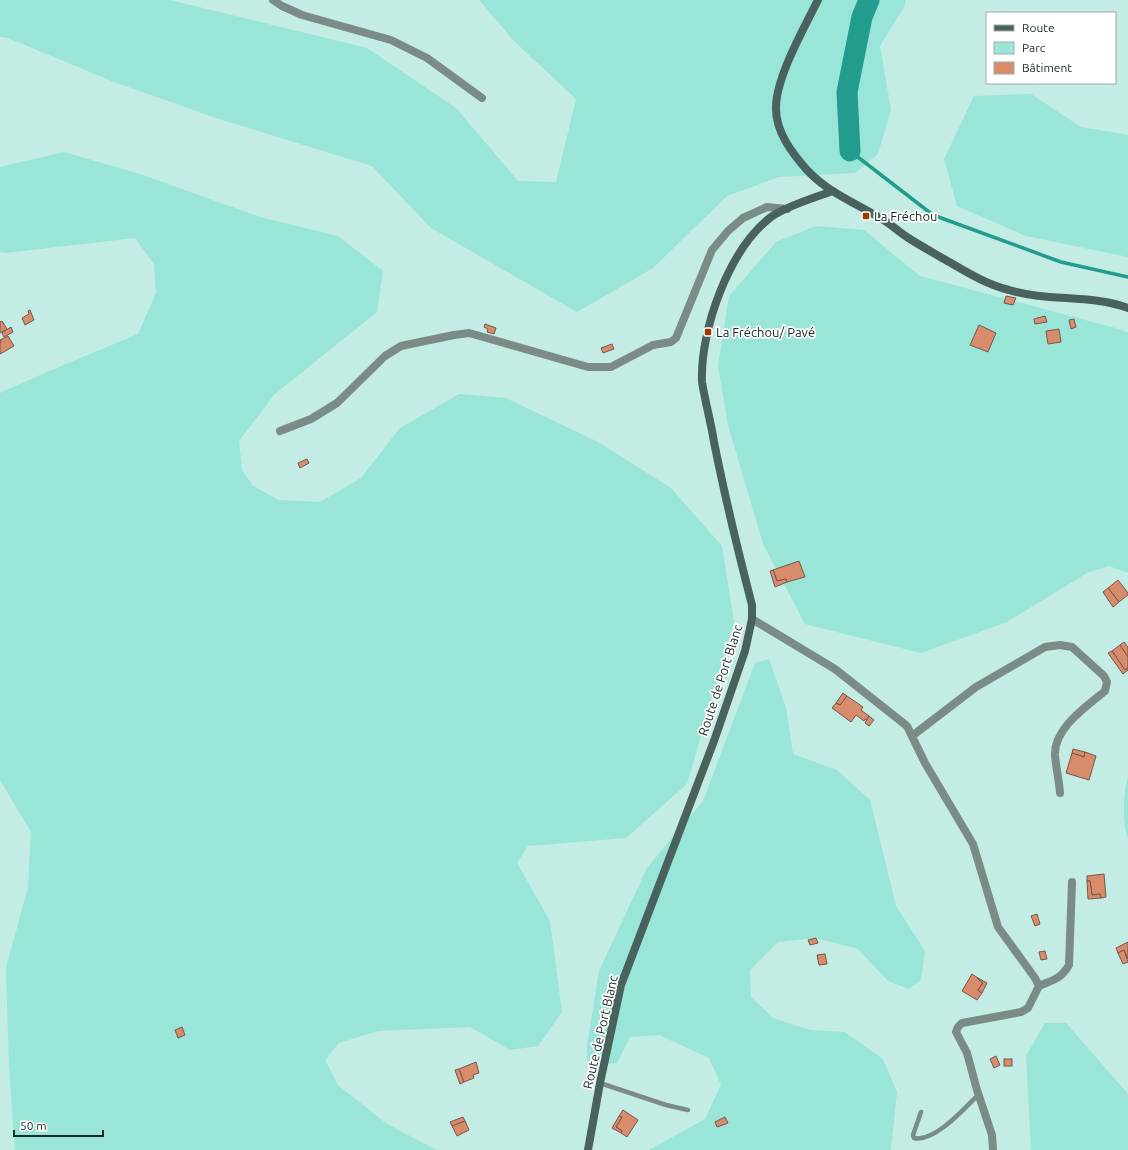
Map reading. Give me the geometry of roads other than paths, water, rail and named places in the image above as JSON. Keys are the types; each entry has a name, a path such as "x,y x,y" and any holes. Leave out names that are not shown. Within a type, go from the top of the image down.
{"street":[{"path":"273,0 302,15 391,40 427,58 482,98"},
{"path":"818,0 795,45 778,90 776,109 779,128 788,146 808,170 833,191 980,280 1009,290 1034,296 1105,302 1128,308"},
{"name":"Route de Port Blanc","path":"588,1150 600,1083 621,985 714,741 745,651 752,619 752,605 727,507 702,383 704,351 711,318 726,280 739,253 755,231 773,216 833,191"},
{"path":"280,431 311,419 338,403 385,356 401,346 454,335 469,334 588,367 610,367 653,346 672,342 676,338 712,250 728,231 743,218 767,207 787,209"},
{"path":"752,619 835,669 908,726 925,764 973,844 998,927 1035,978 1039,986"},
{"path":"912,736 976,687 1045,648 1060,645 1072,647 1104,676 1107,682 1105,690 1064,728 1059,736 1055,754 1060,793"},
{"path":"993,1150 992,1135 978,1095 966,1053 956,1032 962,1023 1021,1012 1028,1008 1039,986 1064,974 1069,965 1072,882"}],"lane":[{"path":"600,1083 666,1105 688,1110"},
{"path":"921,1112 912,1135 914,1138 919,1140 943,1128 978,1095"}],"waterway":[{"path":"850,151 847,92 862,17 869,0"},
{"path":"850,151 933,215 1061,262 1128,277"}],"place":[{"name":"La Fréchou","path":"866,216"},
{"name":"La Fréchou/ Pavé","path":"708,332"}]}
